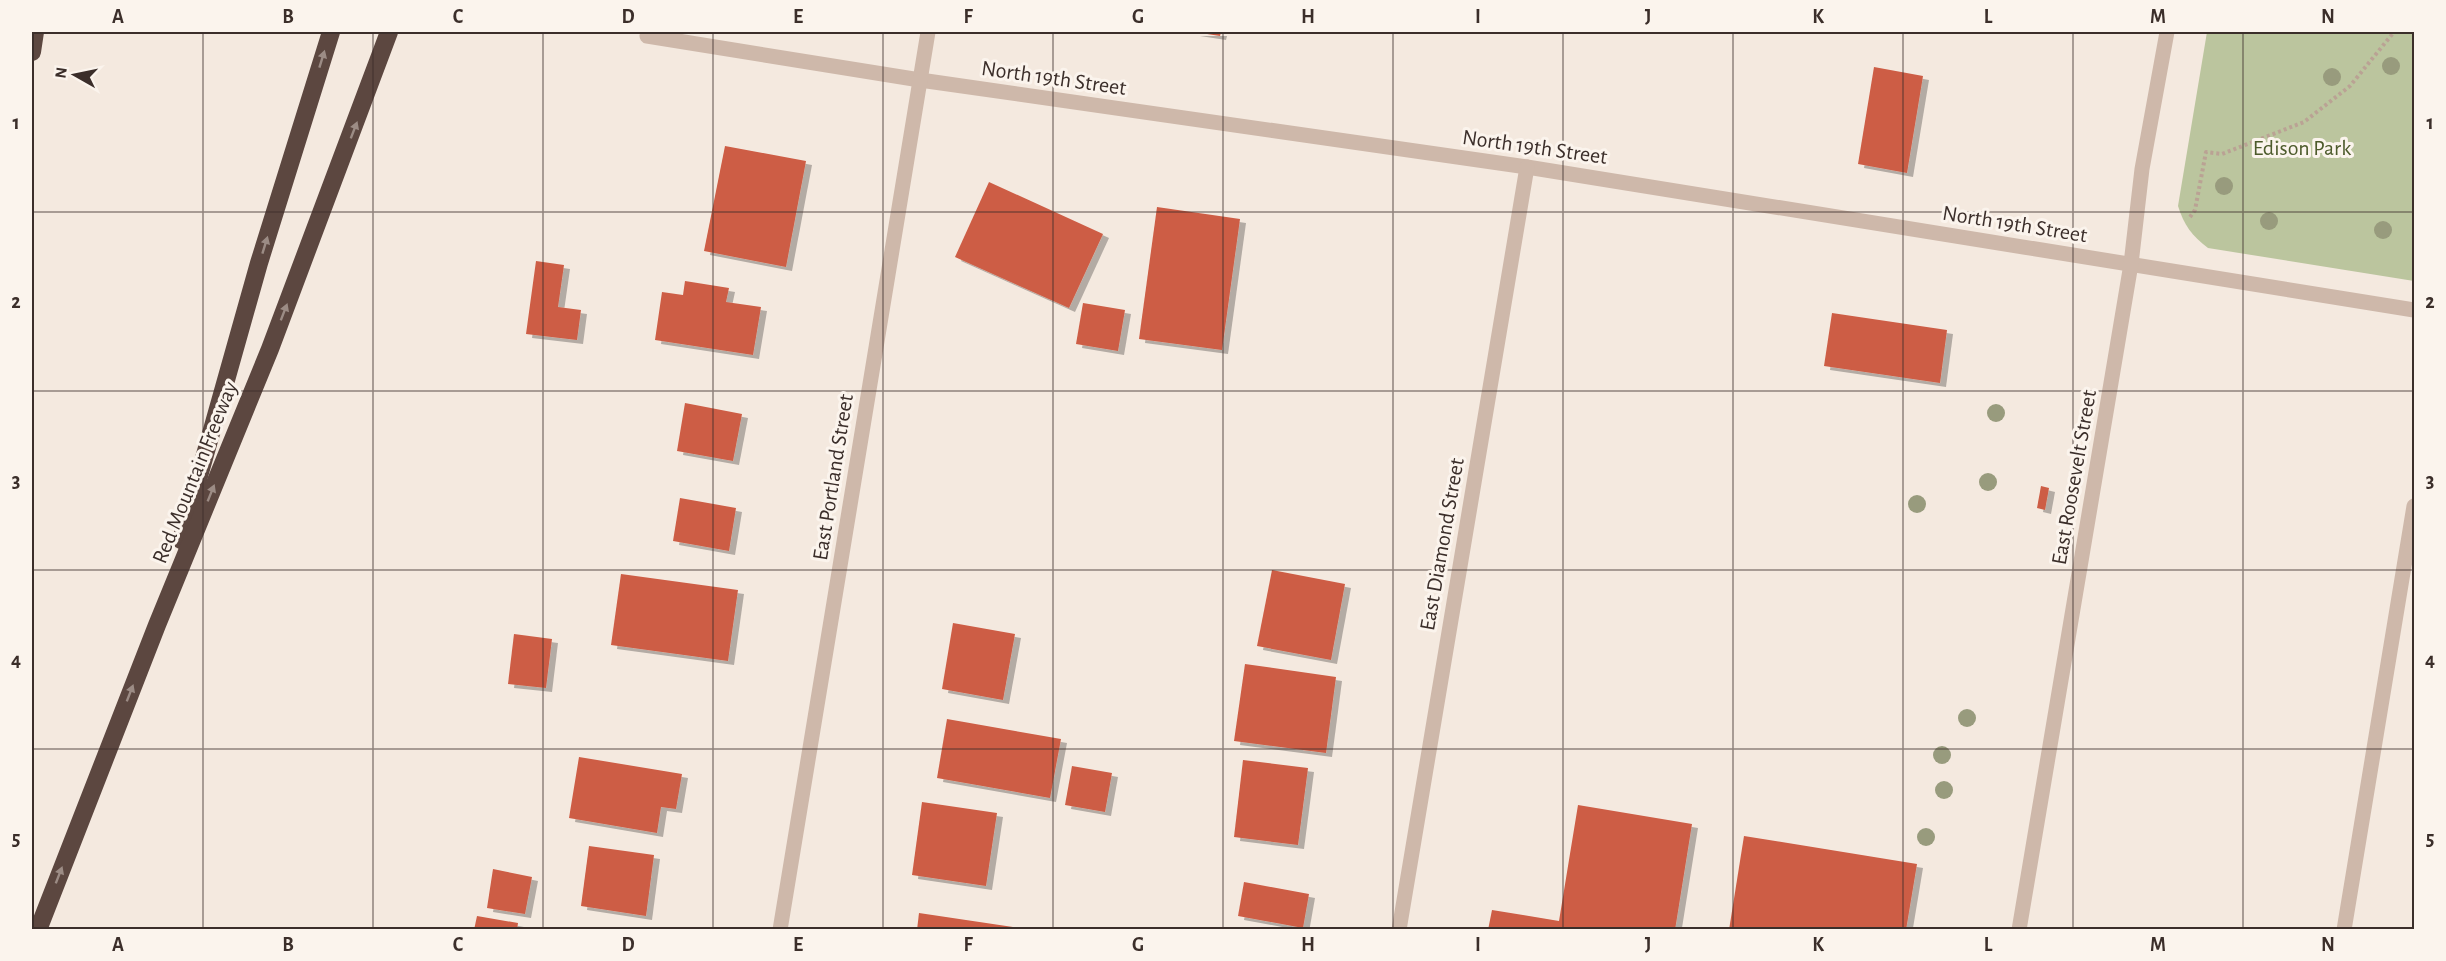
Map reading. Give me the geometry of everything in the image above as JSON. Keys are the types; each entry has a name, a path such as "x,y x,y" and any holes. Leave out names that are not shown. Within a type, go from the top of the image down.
{"highway":[{"path":"32,52 35,32"},
{"path":"157,625 259,263 331,32"},
{"name":"Red Mountain Freeway","path":"38,930 157,625 270,349 389,32"}],"street":[{"name":"East Portland Street","path":"780,930 928,32"},
{"name":"East Roosevelt Street","path":"2019,930 2131,264 2142,169 2167,32"},
{"name":"North 19th Street","path":"647,36 920,81 1527,167 2415,310"},
{"name":"East Diamond Street","path":"1399,930 1527,167"},
{"path":"2343,930 2415,506"}],"path":[{"path":"2190,217 2195,210 2206,152 2222,154 2304,122 2350,86 2394,32"}],"green space":[{"name":"Edison Park","path":"2207,32 2414,32 2414,281 2208,248 2197,239 2183,219 2178,206"}],"building":[{"path":"1194,32 1221,32 1220,36"},
{"path":"1874,67 1923,76 1907,173 1858,164"},
{"path":"725,146 806,161 786,267 704,251"},
{"path":"989,182 1103,234 1069,308 955,257"},
{"path":"1157,207 1240,219 1222,350 1139,339"},
{"path":"536,261 564,265 558,307 581,310 577,340 526,334"},
{"path":"685,281 729,288 726,302 761,307 753,355 655,340 662,292 683,295"},
{"path":"1083,303 1125,310 1118,351 1076,344"},
{"path":"1832,313 1947,330 1940,383 1824,366"},
{"path":"685,403 742,414 733,461 677,451"},
{"path":"2041,486 2049,488 2045,510 2037,508"},
{"path":"680,498 736,508 729,551 673,541"},
{"path":"1272,570 1345,584 1331,660 1257,646"},
{"path":"621,574 738,590 728,661 611,645"},
{"path":"953,623 1015,634 1003,700 942,689"},
{"path":"514,634 552,639 546,688 508,684"},
{"path":"1245,664 1336,677 1326,753 1234,741"},
{"path":"947,719 1061,739 1050,798 937,778"},
{"path":"579,757 682,774 676,809 661,807 657,833 569,818"},
{"path":"1243,760 1308,768 1298,845 1234,837"},
{"path":"1072,766 1112,773 1105,812 1065,805"},
{"path":"922,802 997,813 986,886 912,875"},
{"path":"1578,805 1692,824 1675,930 1488,930 1492,910 1559,921"},
{"path":"1744,836 1917,864 1906,930 1729,930"},
{"path":"589,846 654,855 646,916 581,906"},
{"path":"493,869 532,877 525,914 487,908"},
{"path":"1244,882 1309,894 1303,928 1238,916"},
{"path":"919,913 1020,928 1019,930 917,930"},
{"path":"477,916 518,923 517,930 474,930"}]}
